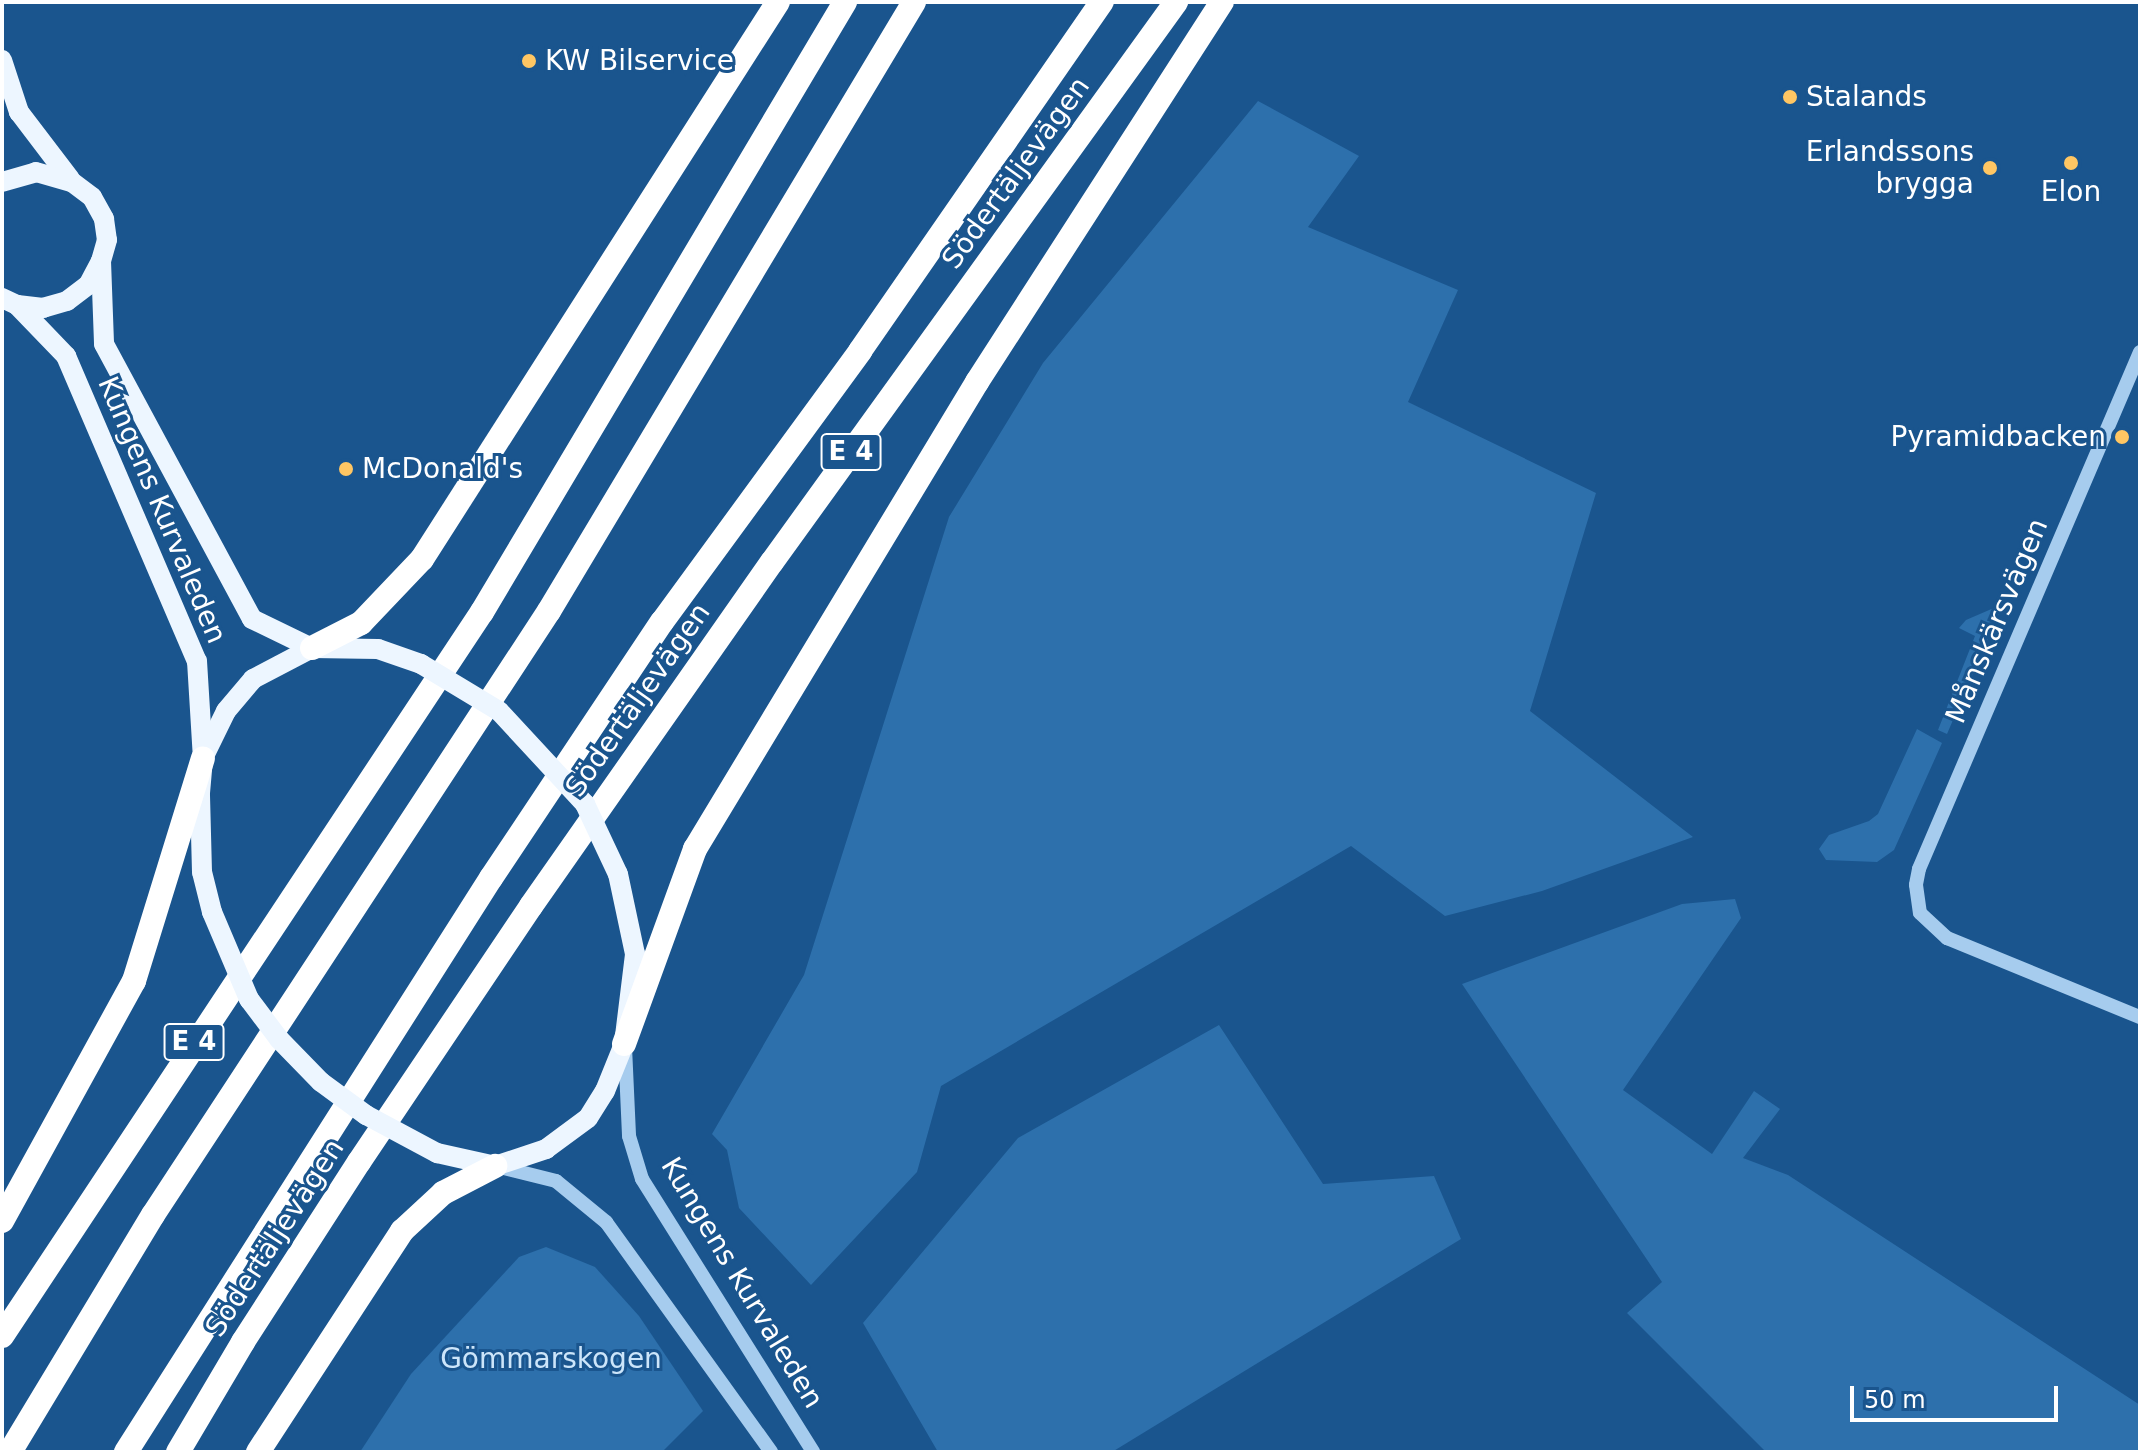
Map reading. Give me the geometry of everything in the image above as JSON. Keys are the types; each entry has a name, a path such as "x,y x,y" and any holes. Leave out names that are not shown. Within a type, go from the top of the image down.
{"highway":[{"path":"312,648 361,623 422,559 778,2"},
{"name":"E 4","path":"2,1336 482,612 845,2"},
{"path":"10,1452 153,1215 549,611 914,2"},
{"path":"126,1452 491,878 662,622 860,351 1102,2"},
{"name":"Södertäljevägen","path":"178,1452 243,1342 359,1162 540,893 753,588 1176,2"},
{"path":"624,1044 695,849 977,382 1222,2"},
{"path":"2,1221 134,981 203,758"},
{"path":"258,1452 402,1231 443,1193 495,1166"}],"main road":[{"name":"Kungens Kurvaleden","path":"2,60 19,112 72,182 92,197 104,219 107,240 101,261 104,344 252,619 312,648"},
{"path":"2,182 36,172 72,182"},
{"path":"10,302 43,308 67,301 88,285 101,261"},
{"name":"Kungens Kurvaleden","path":"10,302 66,356 197,661 203,758 199,819 202,872 212,912 249,999 279,1039 321,1082 366,1115 437,1153 495,1166"},
{"path":"203,758 226,711 253,679 312,648 378,649 421,664 499,711 526,736 585,804 618,874 635,954 624,1044 605,1091 588,1118 546,1149 495,1166"}],"street":[{"name":"Månskärsvägen","path":"2140,352 1919,869 1916,885 1920,913 1947,938 2140,1017"},
{"name":"Kungens Kurvaleden","path":"624,1044 629,1136 642,1179 813,1452"},
{"path":"495,1166 556,1181 606,1222 771,1452"}],"green space":[{"path":"1258,101 1359,156 1308,227 1458,290 1408,402 1596,493 1530,711 1693,837 1542,891 1445,916 1351,846 941,1086 917,1172 811,1285 739,1208 727,1150 712,1134 804,975 949,517 1043,363"},
{"path":"2003,604 1947,734 1938,730 1975,636 1959,628 1966,620"},
{"path":"1917,729 1942,743 1894,850 1877,862 1826,860 1819,849 1829,835 1869,821 1878,814"},
{"path":"1735,899 1741,918 1623,1090 1712,1154 1754,1091 1780,1109 1743,1158 1788,1175 2140,1405 2140,1452 1766,1452 1627,1313 1662,1282 1462,984 1682,904"},
{"path":"1219,1025 1323,1184 1434,1176 1461,1239 1112,1452 938,1452 863,1323 1018,1138"},
{"name":"Gömmarskogen","path":"546,1247 595,1267 639,1316 703,1411 662,1452 360,1452 411,1374 519,1257"}],"place":[{"name":"KW Bilservice","path":"529,61"},
{"name":"Stalands","path":"1790,97"},
{"name":"Elon","path":"2071,163"},
{"name":"Erlandssons brygga","path":"1990,168"},
{"name":"Pyramidbacken","path":"2122,437"},
{"name":"McDonald's","path":"346,469"}]}
